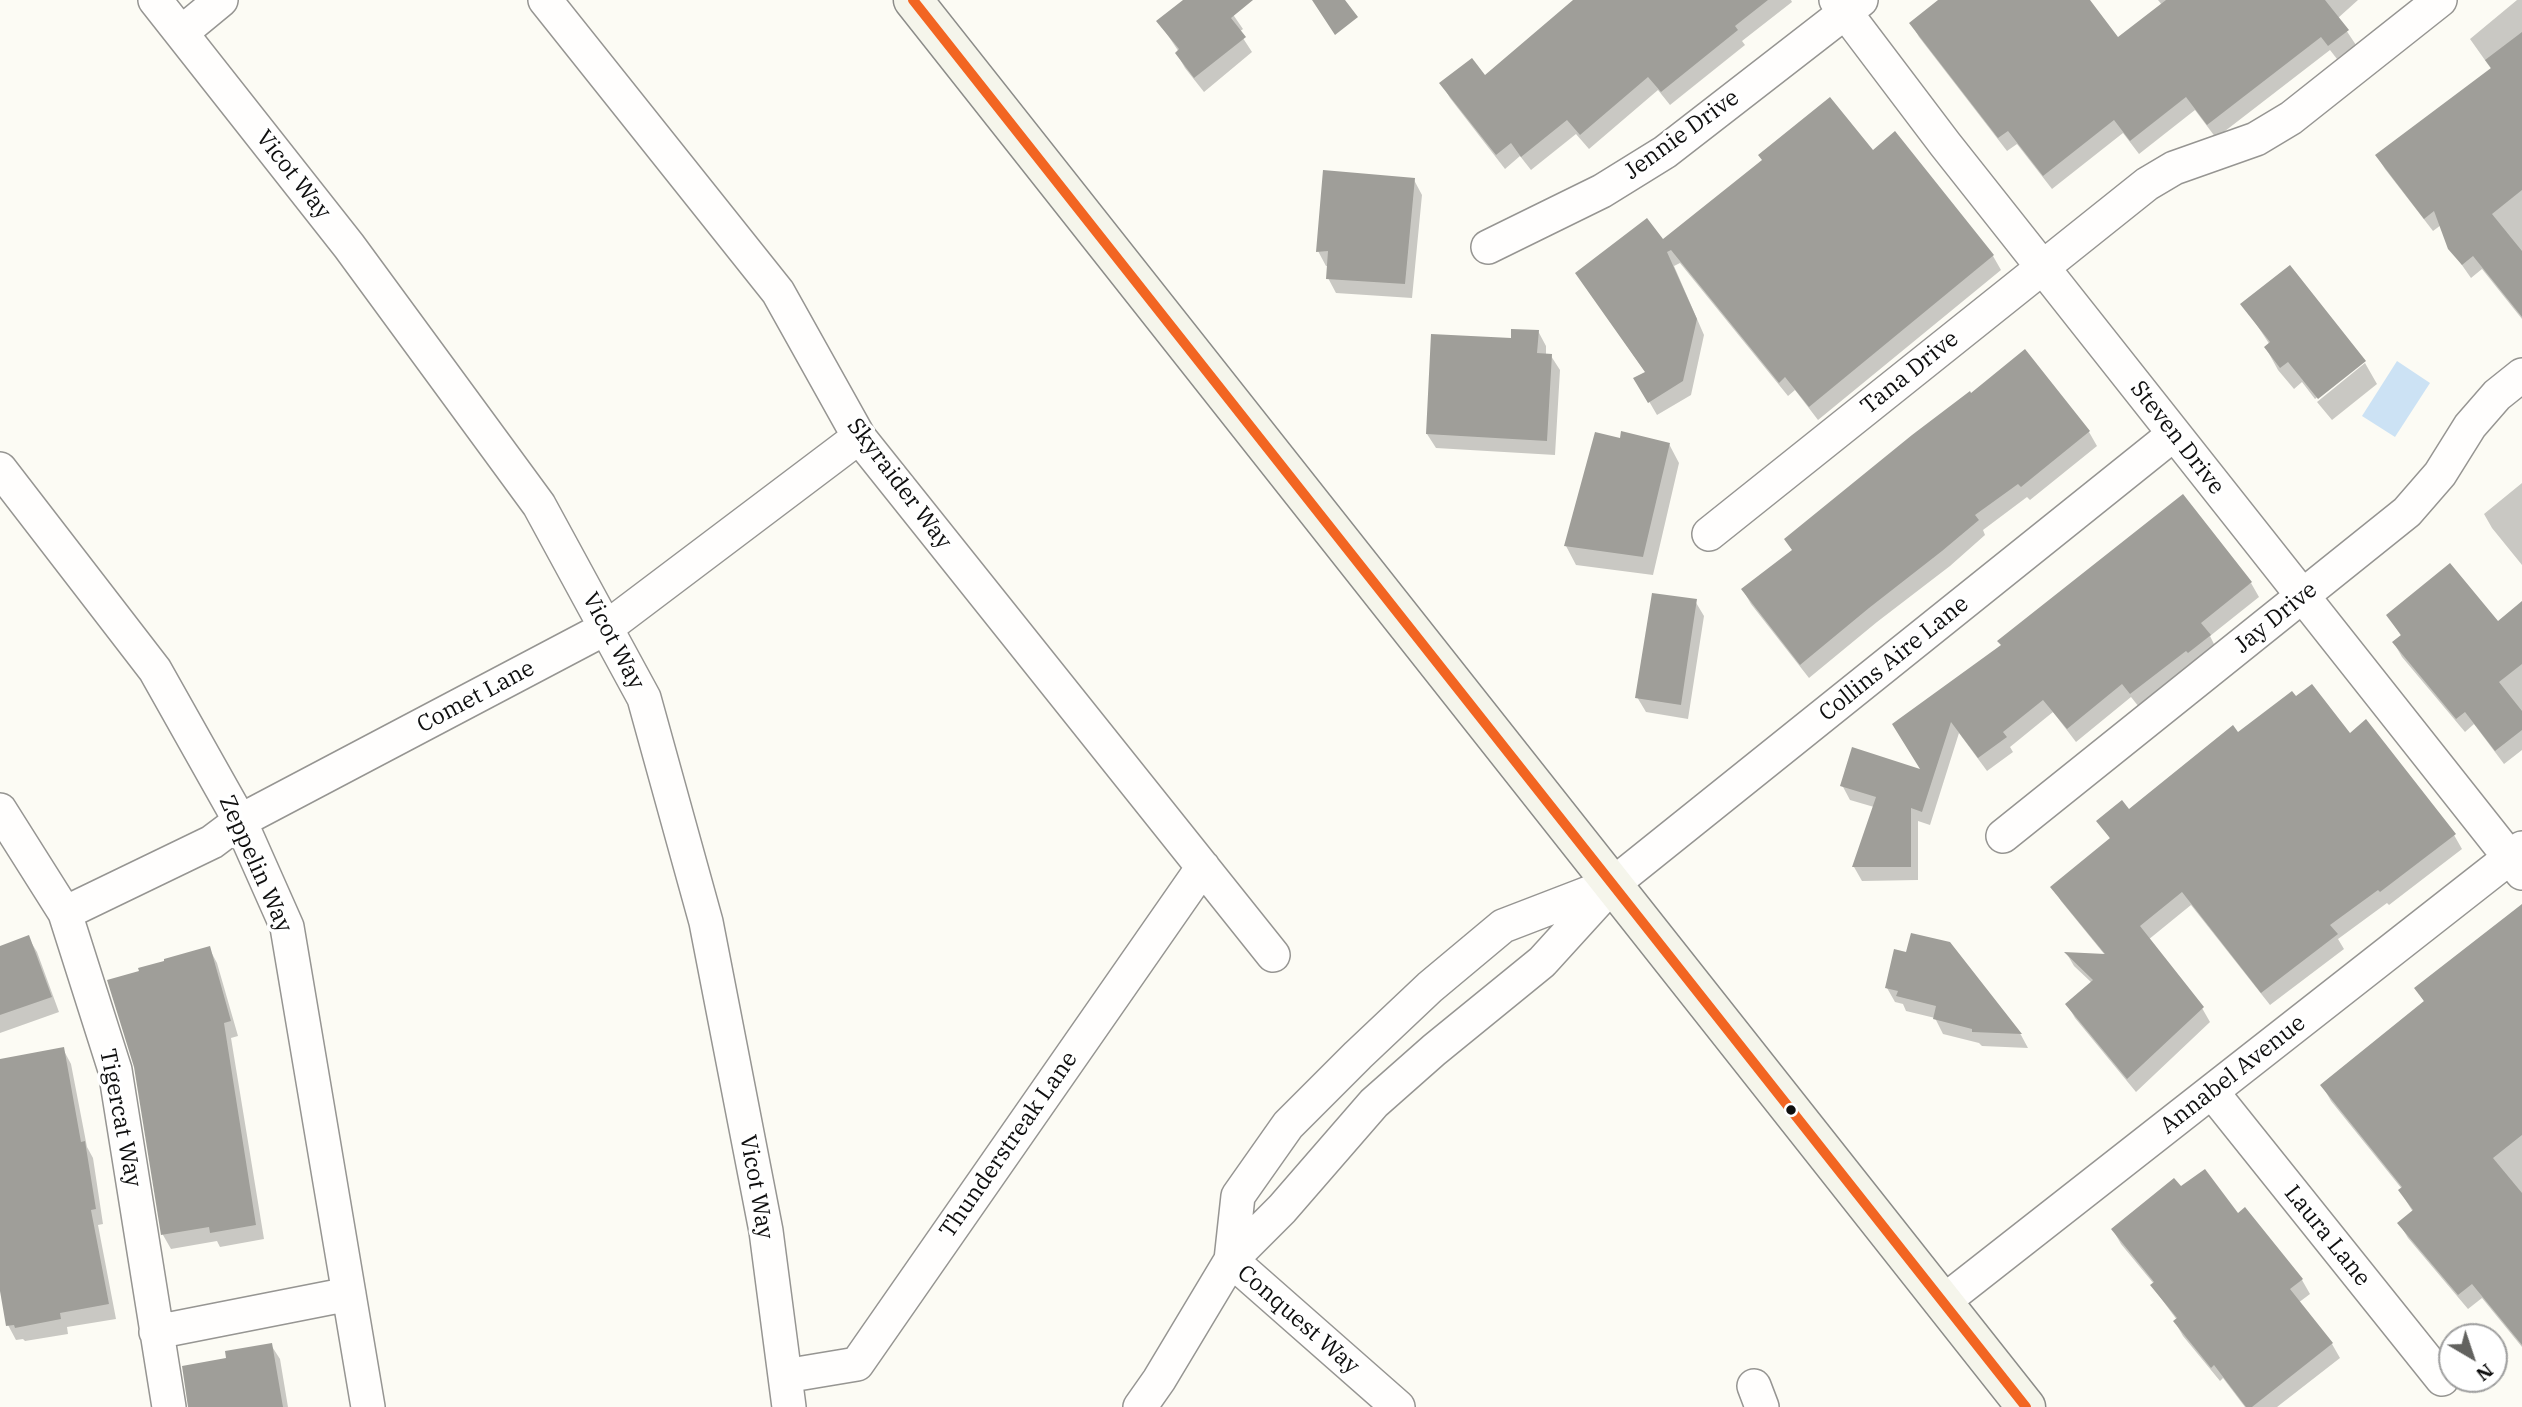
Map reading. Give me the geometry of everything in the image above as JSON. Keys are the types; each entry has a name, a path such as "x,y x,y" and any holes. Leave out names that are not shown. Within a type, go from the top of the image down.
{"main road":[{"path":"913,0 2026,1407"}],"street":[{"name":"Vicot Way","path":"155,0 349,246 539,505 644,698 706,922 766,1231 787,1392"},
{"path":"181,33 221,0"},
{"name":"Skyraider Way","path":"545,0 778,292 859,437 1273,955"},
{"name":"Tana Drive","path":"1709,534 2147,184 2174,168 2256,139 2291,118 2440,0"},
{"name":"Jennie Drive","path":"1488,247 1602,191 1665,152 1847,4"},
{"name":"Steven Drive","path":"1847,4 2042,267 2303,597 2518,860"},
{"name":"Jay Drive","path":"2003,836 2407,512 2440,474 2470,426 2497,395 2522,375"},
{"name":"Collins Aire Lane","path":"1613,884 2174,434"},
{"name":"Comet Lane","path":"65,913 212,842 240,821 606,628 859,437"},
{"name":"Zeppelin Way","path":"0,469 155,670 240,821 287,927 368,1407"},
{"name":"Tigercat Way","path":"0,810 65,913 115,1070 169,1407"},
{"name":"Annabel Avenue","path":"1943,1302 2211,1092 2518,860"},
{"name":"Thunderstreak Lane","path":"787,1392 857,1364 1203,867"},
{"path":"1231,1260 1238,1196 1288,1125 1358,1055 1430,986 1503,926 1613,884"},
{"path":"1140,1407 1231,1260 1282,1209 1374,1103 1542,962 1613,884"},
{"name":"Laura Lane","path":"2211,1092 2438,1374"},
{"name":"Conquest Way","path":"1231,1260 1398,1407"},
{"path":"156,1332 349,1294"}],"water":[{"path":"2397,361 2430,383 2395,437 2362,416"}],"building":[{"path":"1183,0 1253,0 1231,18 1246,37 1194,78 1175,53 1179,49 1156,21"},
{"path":"1312,0 1345,0 1358,17 1335,35"},
{"path":"1573,0 1768,0 1735,26 1738,30 1661,92 1648,77 1580,135 1567,120 1521,157 1511,143 1496,155 1439,83 1472,58 1485,75"},
{"path":"1938,0 2090,0 2118,37 2166,0 2325,0 2349,30 2328,46 2321,37 2207,125 2186,97 2130,141 2114,120 2043,176 2008,131 1998,138 1909,23"},
{"path":"2522,32 2522,190 2492,214 2522,251 2522,317 2473,256 2462,265 2448,249 2434,211 2424,219 2375,155 2491,68 2485,60"},
{"path":"1830,97 1873,150 1895,131 1994,255 1809,407 1785,377 1779,383 1671,250 1667,252 1697,319 1683,381 1648,403 1633,378 1645,372 1575,273 1647,218 1663,239 1762,160 1758,155"},
{"path":"1323,170 1415,178 1405,284 1326,279 1328,251 1316,252"},
{"path":"2290,265 2366,361 2318,399 2288,362 2280,368 2264,347 2270,342 2240,304"},
{"path":"1511,329 1539,330 1537,353 1552,354 1547,441 1426,434 1431,334 1511,338"},
{"path":"2025,349 2090,431 2021,487 2018,484 1975,515 1979,520 1800,665 1741,589 1792,550 1784,539 1912,435 1970,391 1971,393"},
{"path":"1621,431 1670,443 1643,557 1564,546 1595,432 1620,438"},
{"path":"2183,494 2252,582 2201,623 2211,635 2130,694 2122,684 2067,729 2043,700 2003,732 2007,737 1978,758 1951,722 1922,812 1911,808 1911,867 1852,867 1876,797 1840,786 1852,747 1920,769 1892,724 2001,645 1997,641"},
{"path":"2450,563 2498,621 2522,601 2522,664 2499,682 2522,711 2522,730 2495,751 2465,712 2456,719 2392,642 2401,635 2386,615"},
{"path":"1652,593 1697,599 1681,705 1635,698"},
{"path":"2312,684 2350,733 2366,719 2456,834 2380,892 2378,890 2330,925 2338,934 2261,993 2182,892 2140,926 2204,1007 2127,1079 2065,1004 2093,980 2064,952 2105,954 2050,887 2110,838 2096,821 2122,800 2129,809 2233,725 2238,732 2292,691 2296,696"},
{"path":"2522,904 2522,1135 2493,1158 2522,1193 2522,1345 2508,1328 2508,1323 2504,1323 2472,1284 2458,1295 2397,1223 2413,1210 2398,1190 2402,1187 2320,1085 2424,1001 2414,988"},
{"path":"1911,933 1950,942 2022,1034 1972,1032 1972,1029 1933,1019 1936,1006 1896,996 1898,991 1885,988 1894,949 1906,952"},
{"path":"29,935 52,997 0,1015 0,946"},
{"path":"210,946 231,1021 224,1023 256,1225 210,1233 209,1227 161,1235 134,1067 107,980"},
{"path":"64,1047 81,1142 85,1141 96,1209 91,1210 109,1304 60,1313 61,1319 15,1328 14,1325 6,1326 0,1291 0,1059"},
{"path":"2205,1169 2238,1213 2245,1207 2303,1279 2290,1289 2333,1343 2252,1407 2246,1407 2214,1365 2211,1368 2173,1321 2177,1318 2150,1285 2154,1282 2111,1229 2174,1178 2181,1186"},
{"path":"272,1343 283,1407 188,1407 182,1366 226,1358 225,1351"}],"transit line":[{"path":"913,0 2026,1407"}]}
